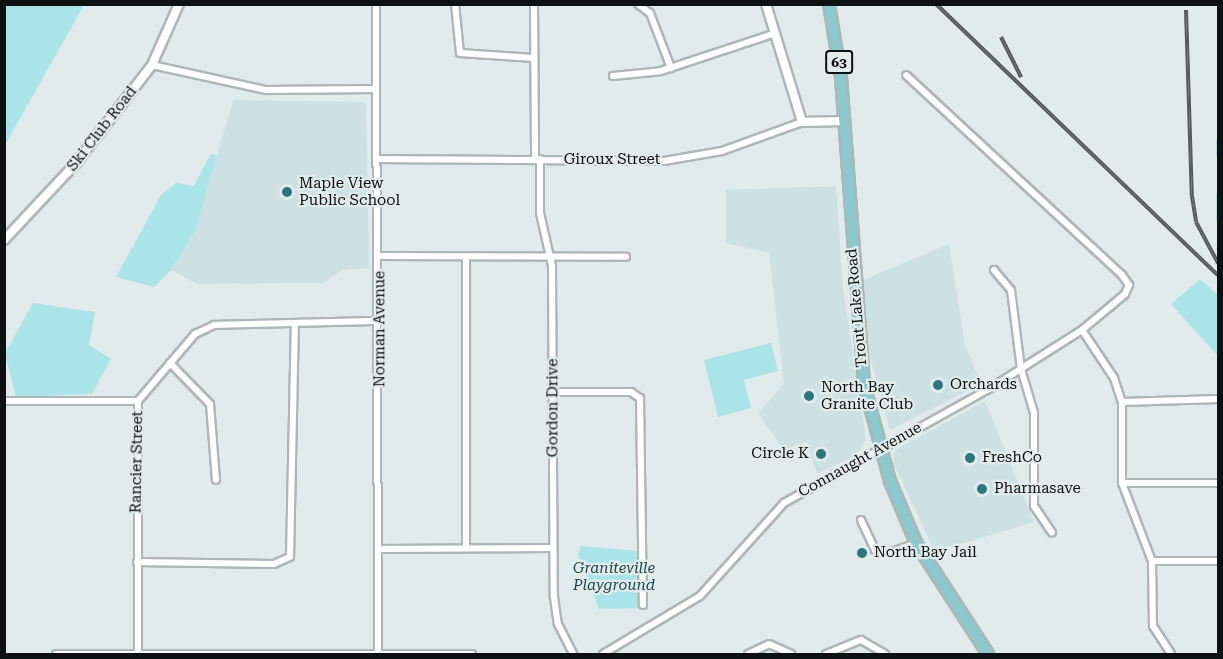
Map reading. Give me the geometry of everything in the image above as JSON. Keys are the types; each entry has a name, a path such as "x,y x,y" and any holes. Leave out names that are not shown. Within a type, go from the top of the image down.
{"main road":[{"name":"Trout Lake Road","path":"829,4 843,121 857,333 881,448 916,543 988,654"}],"street":[{"name":"Ski Club Road","path":"4,240 76,163 152,65 180,4"},
{"name":"Norman Avenue","path":"376,4 375,89 380,321 378,652"},
{"path":"455,4 460,53 534,58"},
{"name":"Gordon Drive","path":"534,4 540,213 550,256 554,392 552,548 555,611 573,654"},
{"path":"639,4 650,13 671,68"},
{"path":"766,4 773,34 802,122"},
{"path":"613,76 671,68 773,34"},
{"path":"152,65 266,90 375,89"},
{"name":"Connaught Avenue","path":"603,654 700,596 784,503 1021,369 1082,330 1116,304 1128,283 906,75"},
{"name":"Giroux Street","path":"376,159 691,158 802,122 843,121"},
{"path":"379,256 626,257"},
{"path":"466,257 466,548"},
{"path":"994,270 1011,290 1021,369 1034,413 1034,506 1052,533"},
{"name":"Rancier Street","path":"138,654 138,401 195,334 214,325 380,321"},
{"path":"137,562 274,564 290,556 295,322"},
{"path":"1082,330 1114,378 1122,402 1122,483 1152,561 1153,626 1171,654"},
{"path":"170,363 210,404 216,480"},
{"path":"554,392 631,392 640,398 643,606"},
{"path":"1122,402 1218,399"},
{"path":"4,401 138,401"},
{"path":"1122,483 1218,483"},
{"path":"861,520 875,550 890,553 916,543"},
{"path":"380,549 552,548"},
{"path":"1152,561 1218,561"},
{"path":"826,654 861,640 885,654"},
{"path":"748,654 769,644 791,654"},
{"path":"56,654 378,652 472,654"}],"shaded area":[{"name":"Maple View Public School","path":"233,100 366,102 369,268 342,270 323,283 197,284 171,270 196,229"},
{"path":"836,186 843,288 866,438 857,455 817,474 807,442 783,450 758,413 784,384 769,253 726,243 726,190"},
{"path":"949,244 965,344 981,384 890,430 870,357 863,280"},
{"path":"985,401 1034,522 935,552 893,463 895,450"}],"green space":[{"path":"4,5 84,5 5,145"},
{"path":"211,154 217,155 196,229 171,270 154,287 116,277 161,195 176,183 194,186"},
{"path":"1200,279 1218,295 1218,356 1171,304"},
{"path":"33,303 95,312 89,345 111,359 92,394 16,397 5,353"},
{"path":"771,343 778,371 744,380 751,408 718,417 704,360"},
{"name":"Graniteville Playground","path":"581,546 638,551 640,608 599,609 578,555"}],"waterway":[{"path":"1218,141 1218,155"},
{"path":"1218,194 1218,220"}],"railway":[{"path":"936,4 1218,275"},
{"path":"1186,10 1192,196 1196,222 1218,263"},
{"path":"1001,37 1021,77"}],"place":[{"name":"Maple View Public School","path":"287,192"},
{"name":"Orchards","path":"938,385"},
{"name":"North Bay Granite Club","path":"809,396"},
{"name":"Circle K","path":"821,454"},
{"name":"FreshCo","path":"970,458"},
{"name":"Pharmasave","path":"982,489"},
{"name":"North Bay Jail","path":"862,553"}]}
